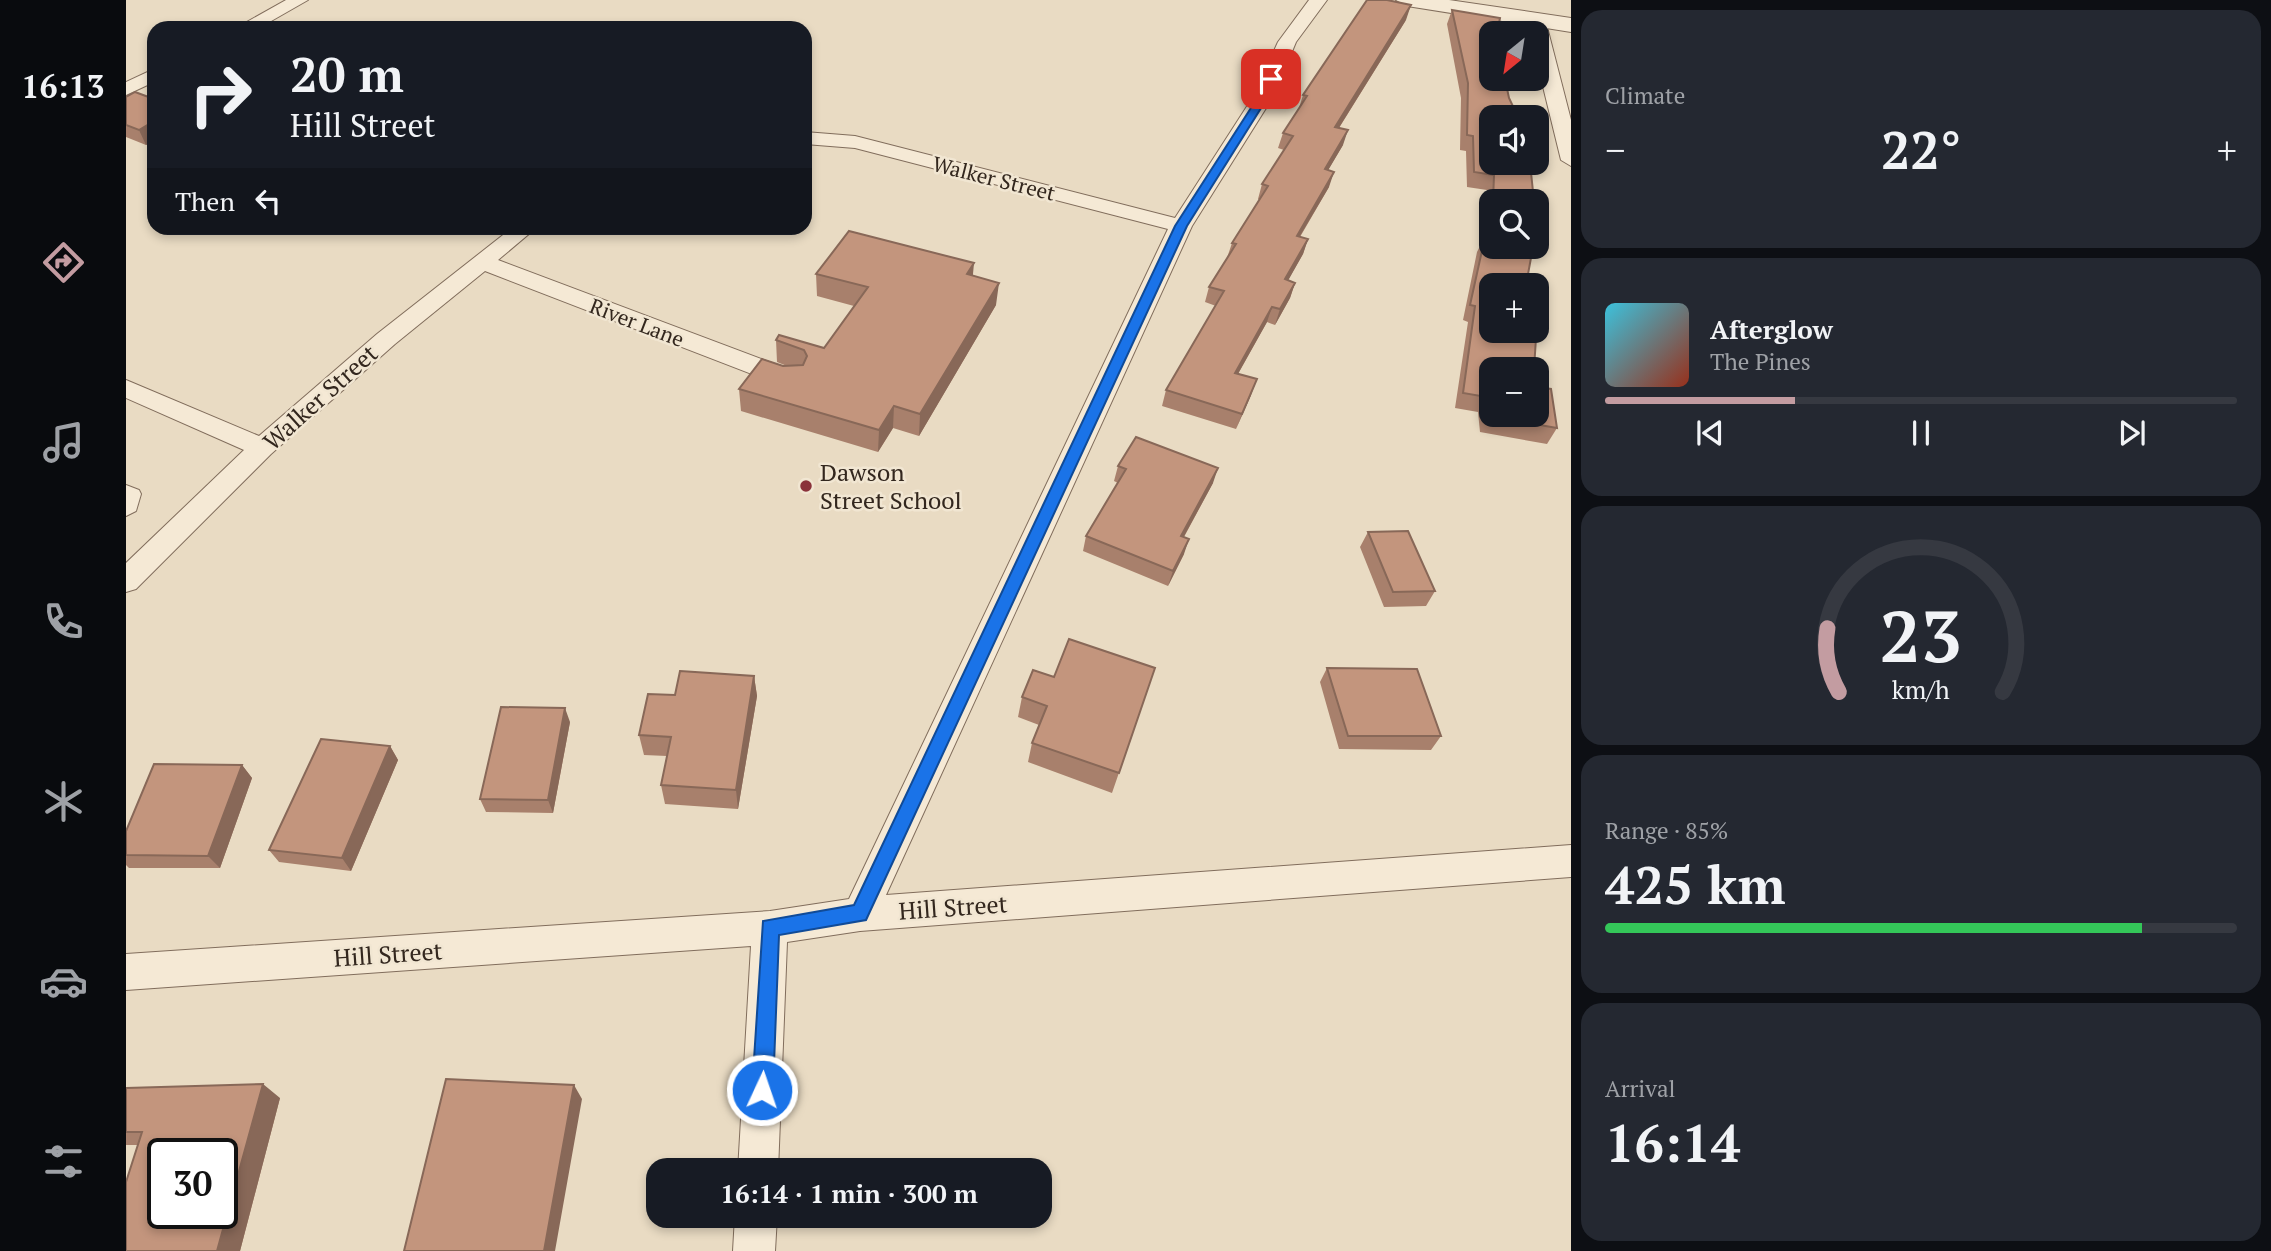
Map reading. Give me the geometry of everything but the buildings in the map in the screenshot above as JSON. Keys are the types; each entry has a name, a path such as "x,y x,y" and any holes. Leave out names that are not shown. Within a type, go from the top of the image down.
{"street":[{"path":"258,21 299,0"},
{"path":"860,914 1181,226 1263,97 1287,42 1318,0"},
{"path":"1407,0 1571,24"},
{"path":"1536,19 1571,160"},
{"path":"126,89 147,78"},
{"name":"Walker Street","path":"812,139 855,142 1181,226"},
{"name":"Walker Street","path":"126,581 262,448 386,339 516,235"},
{"name":"River Lane","path":"482,262 793,380"},
{"path":"126,388 262,448"},
{"name":"Hill Street","path":"126,972 770,928 860,914 1571,861"},
{"path":"759,1158 770,928"},
{"path":"754,1251 755,1228"}],"lane":[{"path":"126,490 134,494 131,507 126,512"}],"place":[{"name":"Dawson Street School","path":"806,486"}],"route":[{"path":"762,1090 770,928 860,914 1181,226 1263,97 1271,79"}]}
